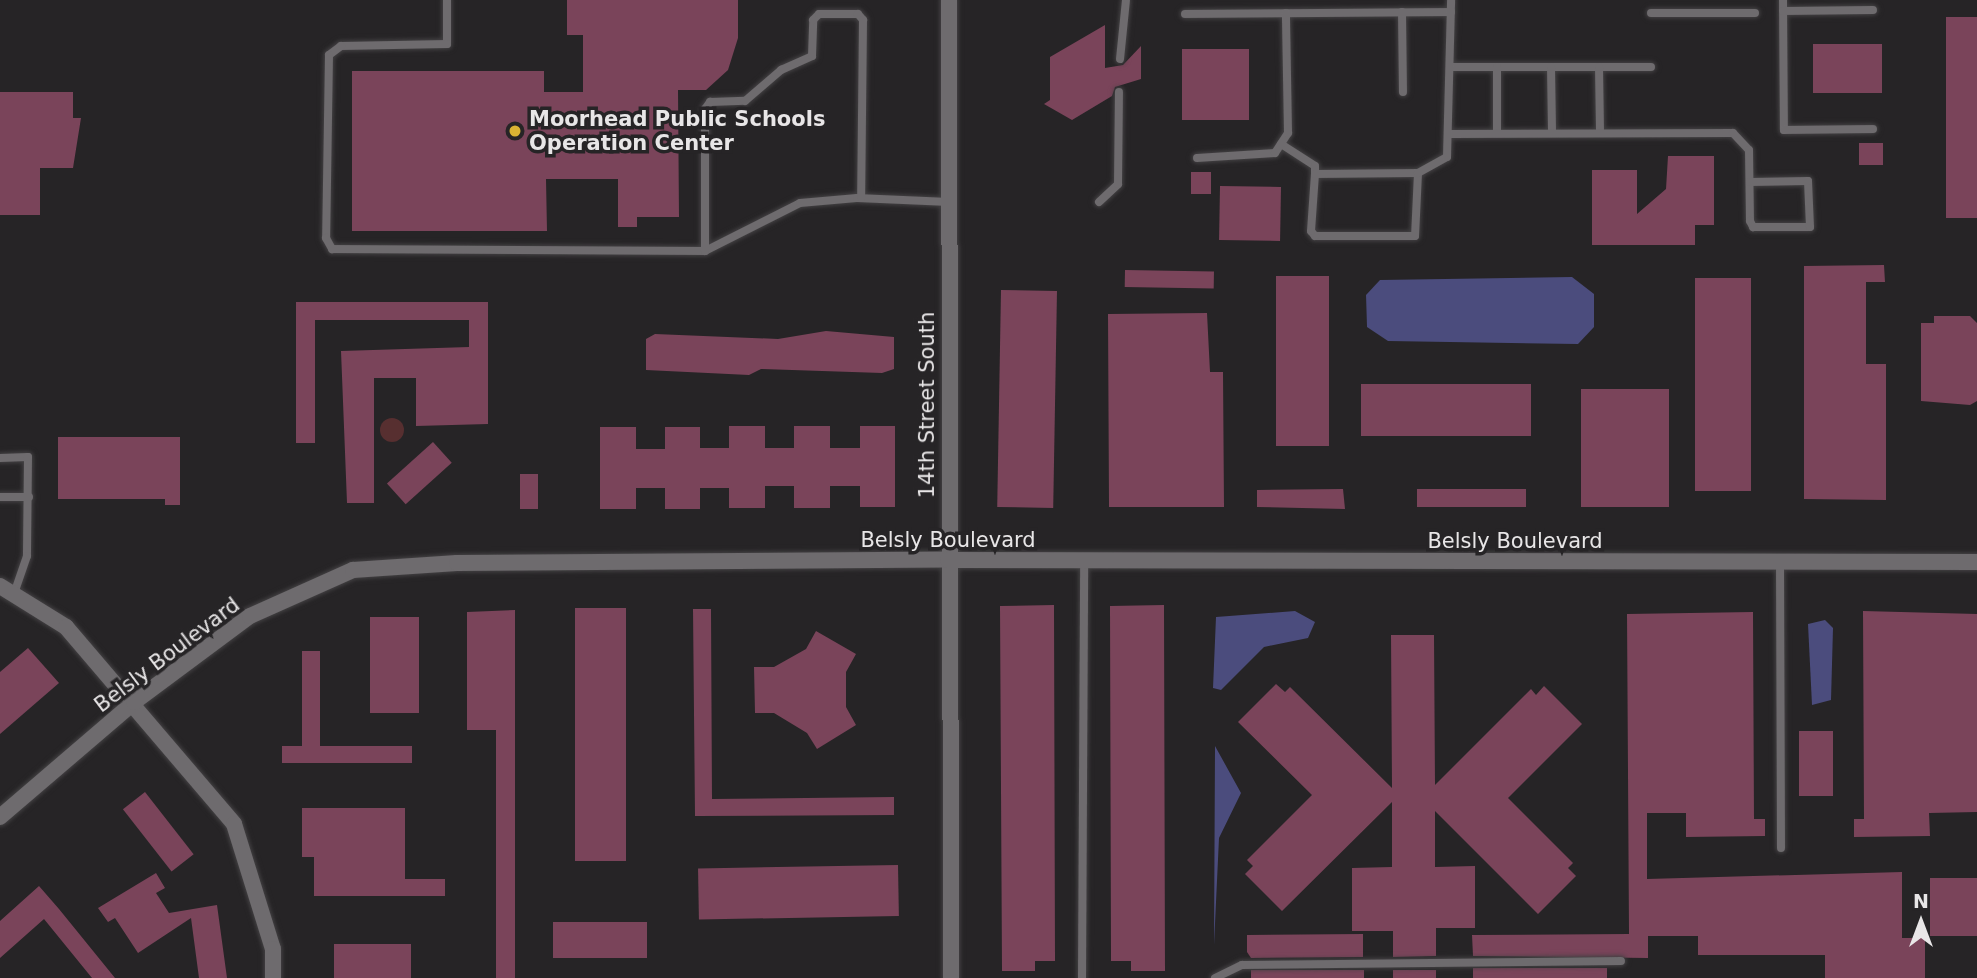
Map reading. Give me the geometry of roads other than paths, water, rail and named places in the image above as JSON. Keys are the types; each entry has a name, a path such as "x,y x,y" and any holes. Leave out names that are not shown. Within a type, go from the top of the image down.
{"street":[{"name":"14th Street South","path":"948,0 951,978"},
{"name":"Belsly Boulevard","path":"0,817 134,702 250,616 353,570 457,562 1977,562"},
{"path":"8,588 66,627 134,702 234,824 273,949 273,978"}],"lane":[{"path":"447,0 447,44 341,46 329,55 326,238 332,249 705,251 800,203 861,198 948,202"},
{"path":"1120,59 1126,0"},
{"path":"1315,174 1418,173 1447,157 1451,134 1451,0"},
{"path":"1783,0 1784,130 1873,129"},
{"path":"1783,11 1873,10"},
{"path":"1402,12 1403,92"},
{"path":"1185,14 1451,12"},
{"path":"1197,158 1275,153 1288,133 1286,13"},
{"path":"1651,13 1755,13"},
{"path":"705,251 705,109 710,102 745,101 781,70 811,56 813,20 819,14 858,14 863,20 861,198"},
{"path":"1451,67 1651,67"},
{"path":"1497,67 1497,133"},
{"path":"1552,67 1552,133"},
{"path":"1599,67 1600,132"},
{"path":"1099,202 1118,184 1119,92"},
{"path":"1451,134 1733,133 1749,149 1750,182 1753,227 1810,227 1808,181 1750,182"},
{"path":"1281,144 1315,166 1315,236 1415,236 1418,173"},
{"path":"0,458 29,457 27,556 8,588"},
{"path":"0,497 29,497"},
{"path":"1082,978 1084,560"},
{"path":"1780,562 1775,616 1781,848"},
{"path":"1215,978 1242,965 1621,961"}],"water":[{"path":"1572,277 1594,294 1594,327 1578,344 1388,341 1367,327 1366,295 1380,280"},
{"path":"1295,611 1315,622 1308,638 1264,647 1221,690 1213,688 1216,617"},
{"path":"1825,620 1833,628 1831,700 1812,705 1808,624"},
{"path":"1215,746 1241,793 1219,838 1214,945"}],"place":[{"name":"Moorhead Public Schools Operation Center","path":"515,131"}]}
